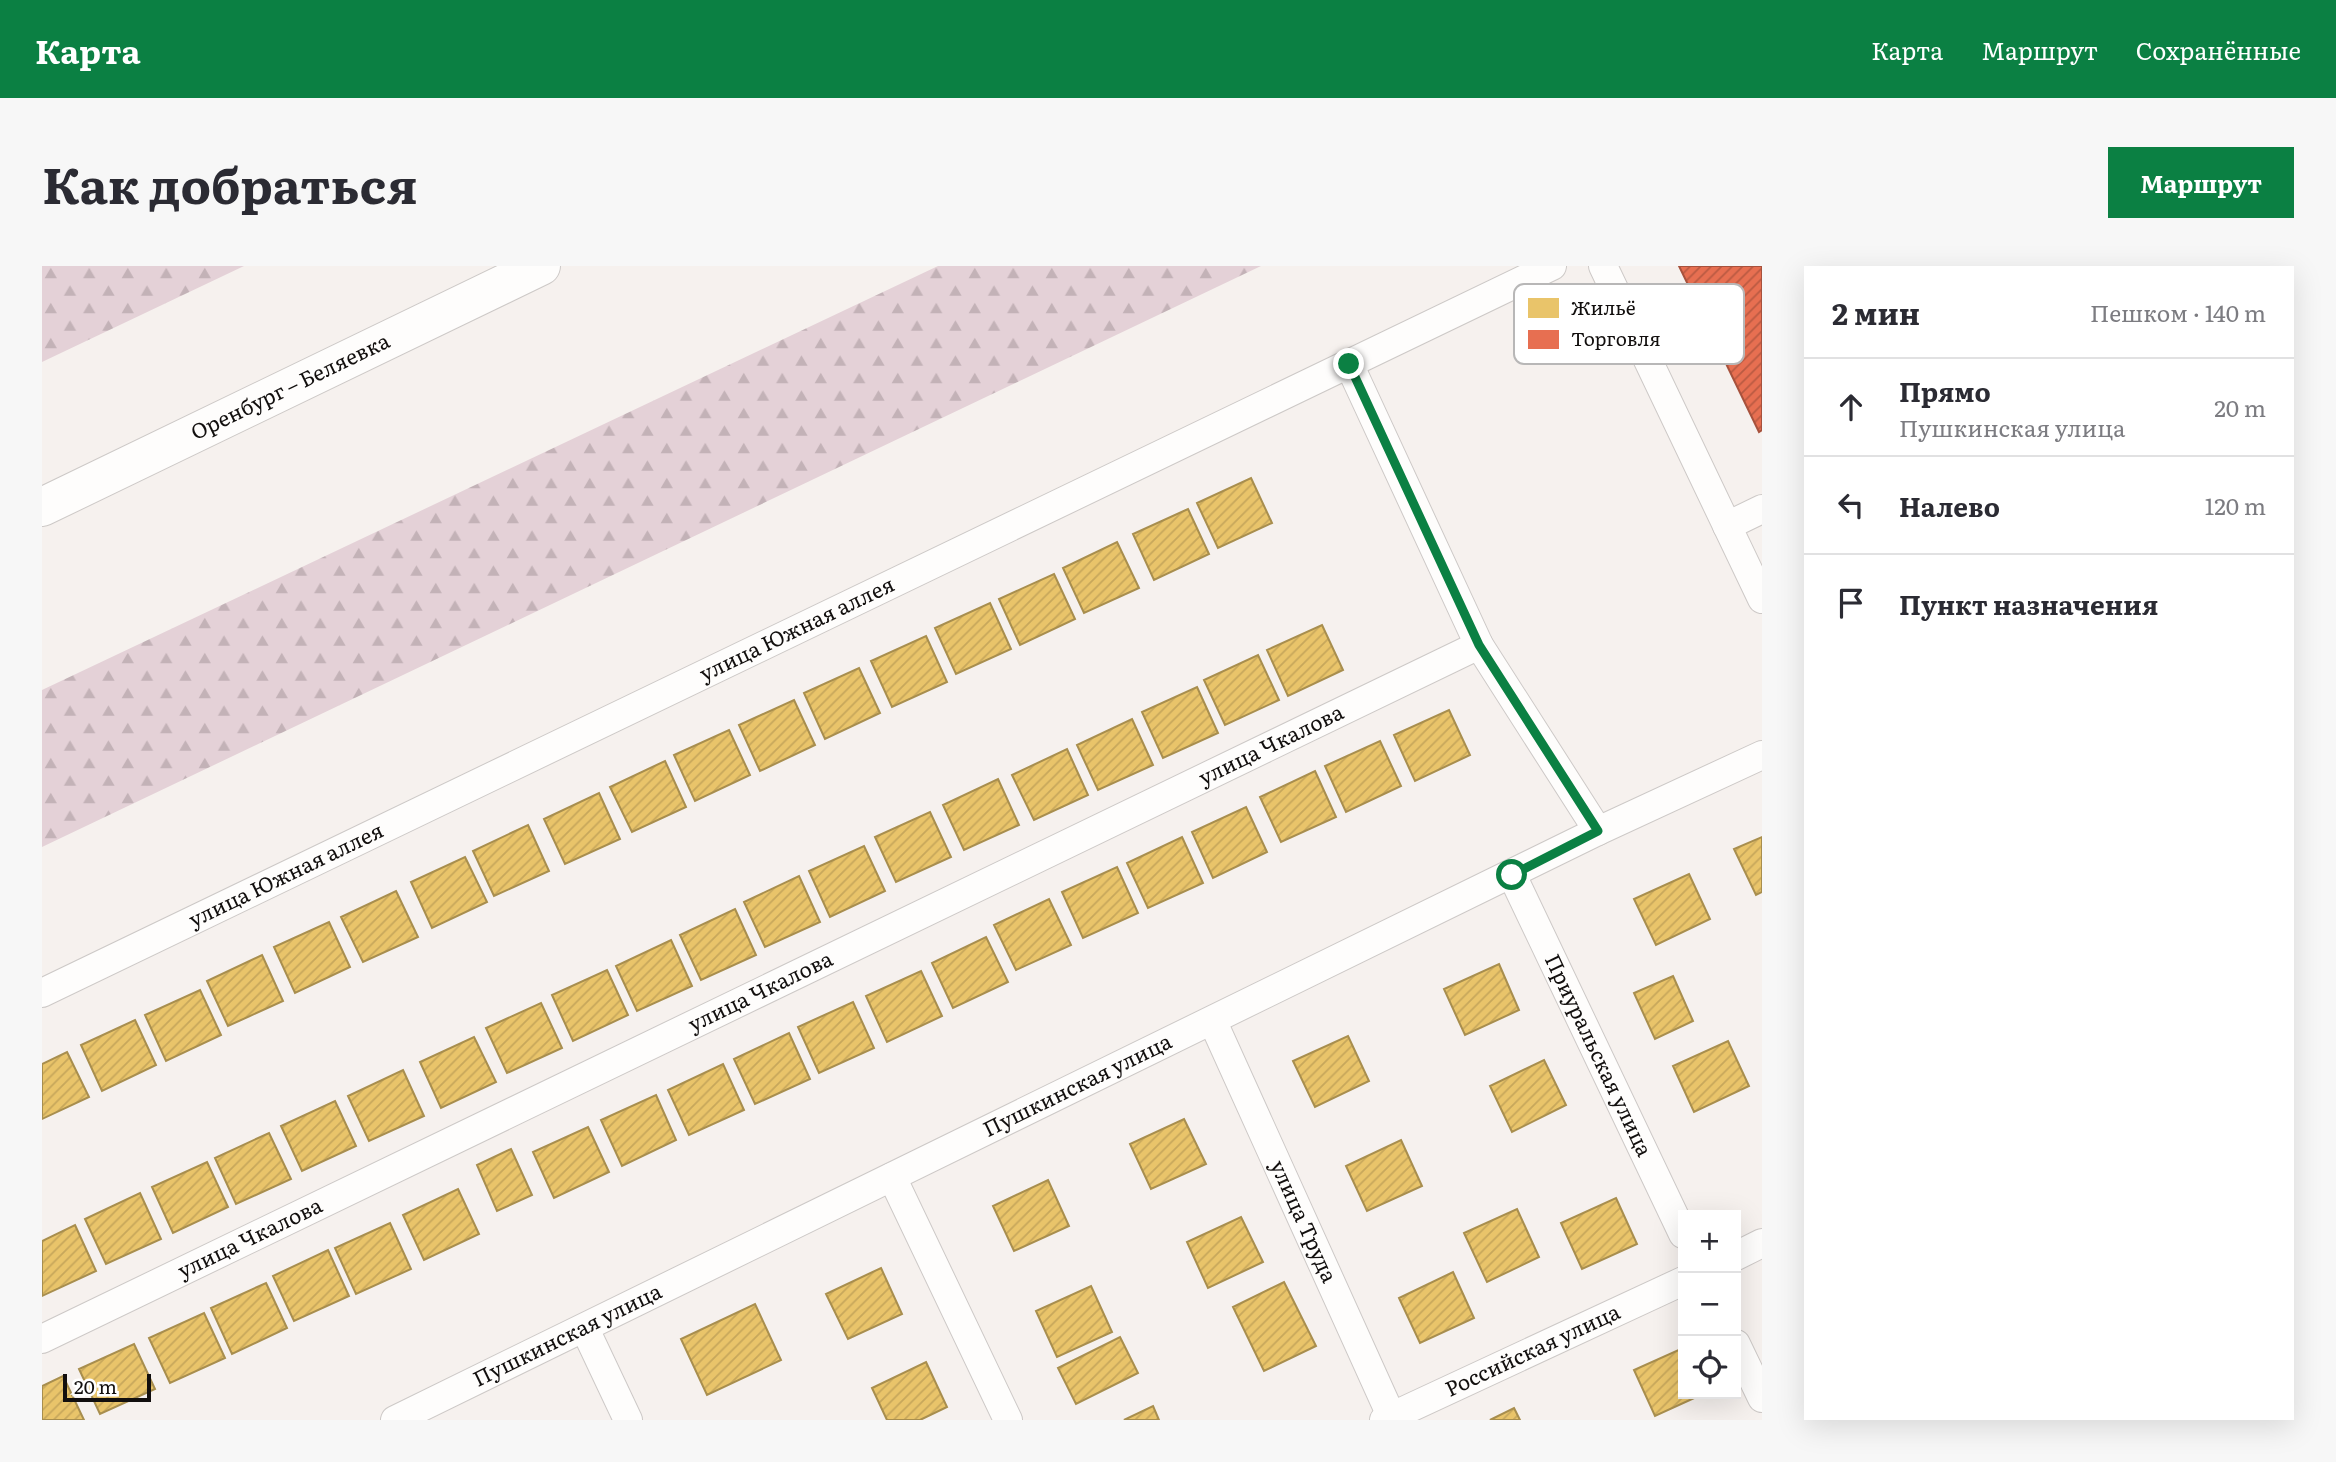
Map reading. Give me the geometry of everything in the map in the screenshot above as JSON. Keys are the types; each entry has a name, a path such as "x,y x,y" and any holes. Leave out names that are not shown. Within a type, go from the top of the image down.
{"main road":[{"name":"Оренбург – Беляевка","path":"42,507 541,266"}],"street":[{"name":"улица Южная аллея","path":"1515,284 1552,266"},
{"path":"1603,266 1612,284"},
{"name":"улица Южная аллея","path":"42,993 1514,284"},
{"path":"1349,364 1479,645 1598,831"},
{"path":"1650,364 1762,598"},
{"path":"1727,526 1762,509"},
{"name":"улица Чкалова","path":"42,1339 1479,645"},
{"name":"Пушкинская улица","path":"395,1420 1213,1022 1598,831 1762,755"},
{"name":"Приуральская улица","path":"1512,875 1678,1224"},
{"name":"улица Труда","path":"1213,1022 1390,1419"},
{"path":"892,1177 1007,1420"},
{"path":"1741,1254 1762,1243"},
{"name":"Российская улица","path":"1390,1419 1678,1284"},
{"path":"585,1329 628,1420"},
{"path":"1741,1354 1762,1398"}],"green space":[{"path":"42,266 244,266 42,362"},
{"path":"938,266 1261,266 42,847 42,690"}],"building: Жильё":[{"path":"1251,478 1272,523 1218,548 1197,503"},
{"path":"1188,509 1209,554 1154,580 1133,534"},
{"path":"1117,542 1139,588 1084,613 1063,568"},
{"path":"1054,574 1075,619 1020,645 999,599"},
{"path":"990,603 1011,649 956,674 935,628"},
{"path":"1322,625 1343,670 1288,696 1267,650"},
{"path":"926,636 947,682 892,707 871,661"},
{"path":"1258,655 1279,700 1225,725 1204,680"},
{"path":"859,668 880,713 825,739 804,693"},
{"path":"1197,687 1218,733 1163,758 1142,712"},
{"path":"794,700 815,745 760,771 739,725"},
{"path":"1449,710 1470,755 1415,781 1394,735"},
{"path":"1132,719 1153,765 1098,790 1077,745"},
{"path":"729,730 750,775 695,801 674,755"},
{"path":"1380,741 1401,786 1346,812 1325,766"},
{"path":"1067,749 1088,795 1034,820 1012,775"},
{"path":"665,761 686,807 632,832 610,787"},
{"path":"1315,771 1336,817 1281,842 1260,797"},
{"path":"998,779 1019,825 964,850 943,805"},
{"path":"599,793 620,839 565,864 544,819"},
{"path":"1246,807 1267,852 1213,878 1192,832"},
{"path":"930,812 951,857 896,882 875,837"},
{"path":"528,825 549,871 494,896 473,851"},
{"path":"1182,837 1203,883 1148,908 1127,863"},
{"path":"1762,837 1762,892 1756,895 1734,849"},
{"path":"864,846 885,891 830,917 809,871"},
{"path":"465,857 487,902 432,928 411,882"},
{"path":"1117,867 1138,913 1083,938 1062,892"},
{"path":"1689,874 1710,919 1656,945 1634,899"},
{"path":"799,876 820,922 765,947 744,902"},
{"path":"396,891 418,937 363,962 341,917"},
{"path":"1049,899 1071,945 1016,970 994,925"},
{"path":"735,909 756,955 701,980 680,935"},
{"path":"329,922 350,967 295,993 274,947"},
{"path":"986,937 1008,982 953,1008 932,963"},
{"path":"671,940 692,986 637,1011 616,966"},
{"path":"262,955 283,1001 228,1026 207,981"},
{"path":"1499,964 1519,1010 1465,1035 1444,989"},
{"path":"607,970 628,1015 573,1041 552,995"},
{"path":"921,971 942,1016 887,1042 866,996"},
{"path":"1673,976 1693,1021 1655,1039 1634,993"},
{"path":"200,990 221,1035 166,1061 145,1015"},
{"path":"853,1002 874,1048 819,1073 798,1027"},
{"path":"541,1003 562,1048 507,1073 486,1028"},
{"path":"135,1020 156,1065 102,1091 81,1045"},
{"path":"789,1033 810,1079 755,1104 734,1059"},
{"path":"1348,1036 1369,1081 1315,1107 1293,1061"},
{"path":"474,1037 496,1082 441,1108 420,1062"},
{"path":"1728,1041 1749,1086 1694,1112 1673,1066"},
{"path":"67,1052 89,1097 42,1119 42,1064"},
{"path":"1544,1060 1566,1105 1512,1132 1490,1086"},
{"path":"723,1064 744,1110 689,1135 668,1090"},
{"path":"403,1070 424,1116 369,1141 348,1096"},
{"path":"656,1095 676,1140 622,1166 601,1120"},
{"path":"335,1101 356,1146 302,1171 281,1126"},
{"path":"1184,1119 1206,1164 1151,1189 1130,1144"},
{"path":"588,1127 609,1172 554,1198 533,1152"},
{"path":"269,1133 291,1179 236,1204 215,1158"},
{"path":"1401,1140 1422,1186 1367,1211 1346,1166"},
{"path":"511,1149 532,1195 497,1211 477,1165"},
{"path":"207,1162 228,1207 173,1233 152,1187"},
{"path":"1048,1180 1069,1226 1014,1251 993,1206"},
{"path":"458,1189 479,1234 424,1260 403,1215"},
{"path":"140,1193 161,1239 106,1264 85,1219"},
{"path":"1616,1198 1637,1244 1582,1269 1561,1223"},
{"path":"1517,1209 1539,1257 1487,1282 1464,1233"},
{"path":"1241,1217 1263,1262 1208,1288 1187,1242"},
{"path":"390,1223 411,1269 356,1294 335,1248"},
{"path":"75,1225 96,1271 42,1296 42,1241"},
{"path":"328,1250 349,1296 294,1321 273,1276"},
{"path":"881,1268 902,1314 848,1339 826,1294"},
{"path":"1453,1272 1474,1318 1420,1343 1399,1298"},
{"path":"1284,1282 1316,1346 1264,1371 1233,1307"},
{"path":"266,1283 287,1328 232,1354 211,1308"},
{"path":"1091,1286 1112,1332 1057,1357 1036,1311"},
{"path":"755,1304 781,1360 707,1395 681,1339"},
{"path":"204,1313 225,1358 170,1383 149,1338"},
{"path":"1120,1337 1138,1373 1076,1404 1058,1368"},
{"path":"134,1344 155,1389 100,1414 79,1369"},
{"path":"1678,1350 1678,1399 1692,1399 1655,1416 1634,1370"},
{"path":"926,1362 947,1407 920,1420 887,1420 872,1388"},
{"path":"63,1376 84,1420 42,1420 42,1386"},
{"path":"1153,1406 1159,1420 1124,1420"},
{"path":"1514,1408 1520,1420 1490,1420"}],"building: Торговля":[{"path":"1679,266 1762,266 1762,430 1759,432 1726,364 1744,364 1744,284 1688,284"}],"route":[{"path":"1349,364 1479,645 1598,831 1512,875"}]}
